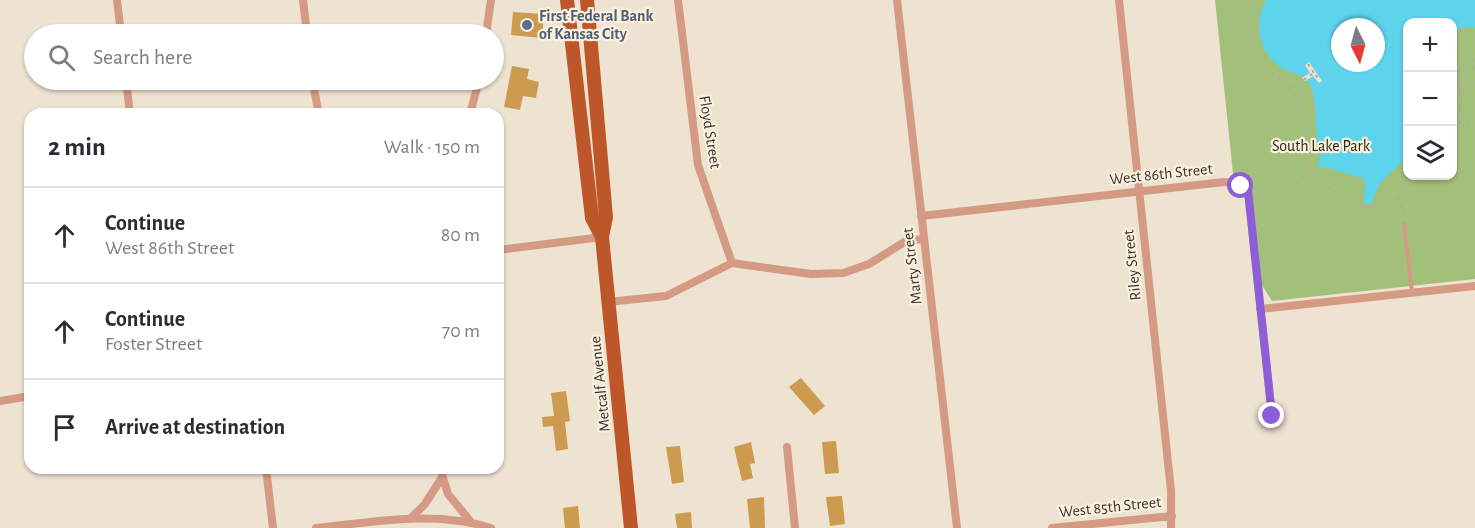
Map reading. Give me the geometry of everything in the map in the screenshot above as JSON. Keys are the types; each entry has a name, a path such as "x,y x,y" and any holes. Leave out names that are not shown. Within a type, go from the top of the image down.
{"main road":[{"name":"Metcalf Avenue","path":"567,0 592,218 602,237"},
{"name":"Metcalf Avenue","path":"587,0 606,217 602,237 632,528"}],"street":[{"path":"117,0 120,24"},
{"path":"303,0 306,24"},
{"path":"487,24 491,0"},
{"name":"Floyd Street","path":"678,0 698,165 732,263"},
{"name":"Marty Street","path":"897,0 957,528"},
{"name":"Riley Street","path":"1119,0 1172,516 1171,528"},
{"path":"127,90 129,108"},
{"path":"314,90 319,108"},
{"path":"472,108 476,90"},
{"name":"West 86th Street","path":"921,216 1234,183 1248,191 1260,309"},
{"path":"504,249 602,237"},
{"path":"608,302 666,296 732,263 811,274 843,273 869,264 906,241 923,239"},
{"path":"1272,416 1260,309 1475,286"},
{"path":"0,401 24,397"},
{"path":"787,447 795,528"},
{"path":"267,474 273,528"},
{"path":"441,474 448,494 471,522"},
{"path":"411,518 425,504 441,479"},
{"name":"West 85th Street","path":"1052,528 1172,516"},
{"path":"316,528 383,524 411,518 471,522 492,528"}],"lane":[{"path":"1404,224 1412,293"}],"path":[{"path":"1254,0 1247,27 1252,49 1262,66 1291,88 1301,110 1304,147 1311,172 1321,183 1358,207 1385,206 1398,198 1403,186 1409,180"},
{"path":"1474,58 1475,70"},
{"path":"1462,95 1456,86 1456,77 1460,68 1474,58"},
{"path":"1308,64 1320,81"},
{"path":"1291,88 1314,73"},
{"path":"1466,122 1459,108 1462,95 1471,88 1475,79"},
{"path":"1457,123 1475,122"},
{"path":"1260,197 1284,190 1311,172"},
{"path":"1398,198 1407,216 1404,224"}],"green space":[{"name":"South Lake Park","path":"1215,0 1475,0 1475,279 1272,301 1255,274 1248,191 1234,183"}],"water":[{"path":"1266,0 1475,0 1475,28 1464,27 1457,30 1457,18 1403,18 1403,161 1380,183 1371,204 1364,204 1365,179 1325,167 1320,169 1317,164 1321,159 1317,146 1312,90 1303,77 1280,67 1267,53 1260,36 1260,18"}],"pier":[{"path":"1309,62 1322,81 1319,83 1313,76 1305,81 1302,78 1310,73 1305,65"}],"building":[{"name":"First Federal Bank of Kansas City","path":"513,12 544,14 542,38 511,35"},
{"path":"512,66 529,69 527,79 539,82 536,98 523,96 520,110 504,107"},
{"path":"801,378 825,406 814,415 789,387"},
{"path":"566,391 570,421 565,422 568,449 556,451 553,426 543,427 542,417 554,416 551,393"},
{"path":"836,441 839,473 825,474 822,442"},
{"path":"751,442 755,463 750,464 753,478 742,481 734,447"},
{"path":"680,446 684,482 672,484 666,447"},
{"path":"842,496 845,524 830,526 826,497"},
{"path":"764,497 765,528 750,528 747,499"},
{"path":"578,506 580,528 565,528 563,508"},
{"path":"691,512 692,528 677,528 675,514"}],"place":[{"name":"First Federal Bank of Kansas City","path":"527,25"}],"route":[{"path":"1241,186 1248,191 1255,274 1272,416"}]}
